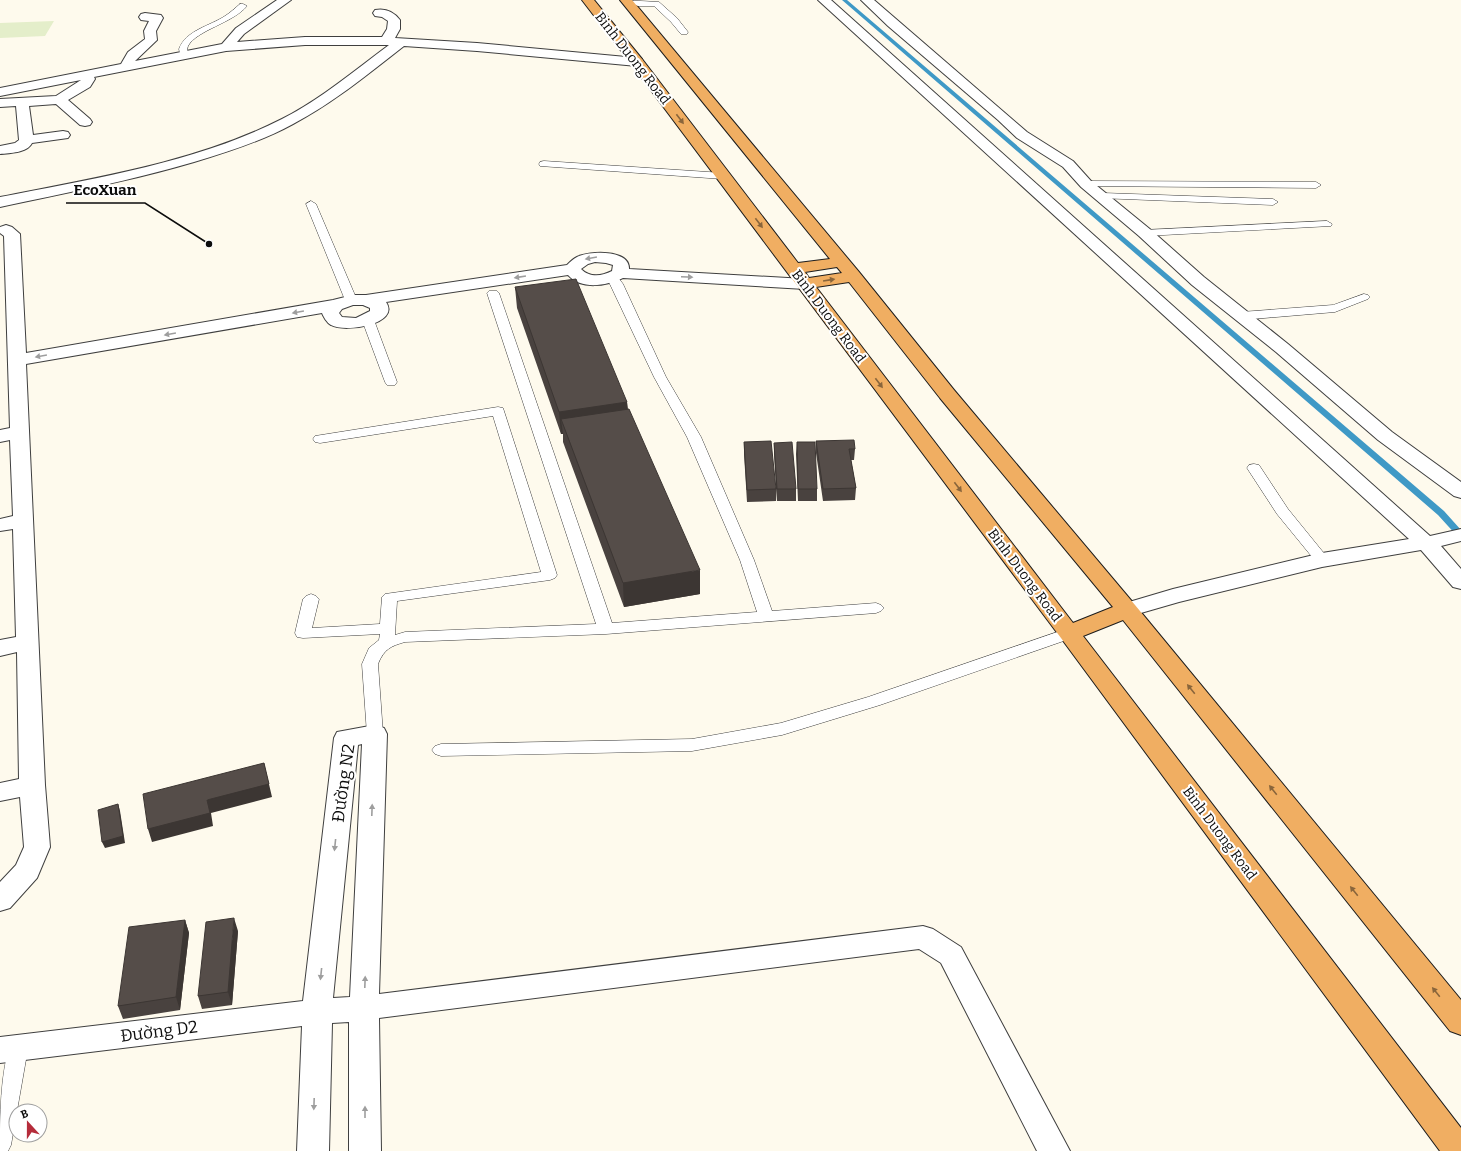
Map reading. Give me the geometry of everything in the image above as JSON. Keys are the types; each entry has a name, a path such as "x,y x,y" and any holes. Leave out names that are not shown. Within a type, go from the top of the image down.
{"highway":[{"name":"Binh Duong Road","path":"588,0 637,62 1459,1151"},
{"path":"626,0 847,269 947,394 1127,610 1461,1022"},
{"path":"799,277 847,269"},
{"path":"1069,633 1127,610"}],"street":[{"path":"226,47 240,31 285,0"},
{"path":"824,0 1426,543 1461,582"},
{"path":"867,0 1022,135 1068,164 1086,184 1103,196 1198,281 1282,348 1385,436 1461,492"},
{"path":"379,13 386,14 394,20 395,26 386,41"},
{"path":"127,67 127,63 130,58 151,40 150,31 157,18 145,17"},
{"path":"0,92 226,47 305,41 386,41 477,47 637,62"},
{"path":"0,202 188,159 257,135 292,119 322,102 401,42"},
{"path":"0,103 59,100 85,84 88,79 87,74"},
{"path":"59,100 85,122"},
{"path":"0,150 18,147 25,144 26,140 22,102"},
{"path":"26,140 63,135"},
{"path":"0,900 27,871 36,847 32,785 24,521 10,434 13,357 7,272 12,234 6,230"},
{"path":"577,273 577,263 587,258 600,257 612,259 618,271"},
{"path":"13,357 577,273 596,280 618,271 799,277"},
{"path":"348,306 351,323 493,293 577,273"},
{"path":"348,306 379,305 374,317"},
{"path":"0,525 24,521"},
{"path":"1127,610 1173,596 1322,560 1426,543 1461,535"},
{"path":"0,648 28,642"},
{"name":"Đường N2","path":"313,1151 317,1012 346,738 375,734 364,1008 365,1151"},
{"path":"0,792 32,785"},
{"name":"Đường D2","path":"9,1049 317,1012 364,1008 923,937 951,955 1052,1151"}],"lane":[{"path":"626,0 638,4 656,4 674,20 684,32"},
{"path":"184,56 182,50 191,39 206,29 228,18 243,6"},
{"path":"544,164 723,176"},
{"path":"1086,184 1316,185"},
{"path":"1103,196 1273,202"},
{"path":"311,204 348,306"},
{"path":"1145,233 1327,224"},
{"path":"618,271 617,284 660,377 694,438 747,560 766,616"},
{"path":"493,293 606,629"},
{"path":"1241,316 1335,308 1364,297"},
{"path":"374,317 391,382"},
{"path":"320,439 498,411 550,575 390,597 387,635 375,652 370,664 375,734"},
{"path":"1254,468 1282,511 1322,560"},
{"path":"310,599 303,634 387,635 405,637 606,629 705,623 766,616 876,608"},
{"path":"441,750 692,746 782,729 874,702 1069,633"},
{"path":"0,1144 9,1049"}],"green space":[{"path":"54,21 45,36 0,38 0,23"}],"building":[{"path":"576,279 627,402 559,412 515,287"},
{"path":"629,409 700,570 623,583 561,419"},
{"path":"854,440 855,449 849,449 856,488 823,489 816,441"},
{"path":"771,441 776,489 747,490 744,442"},
{"path":"792,442 796,489 777,489 774,443"},
{"path":"797,442 815,442 817,489 798,489"},
{"path":"264,763 269,784 207,800 210,813 148,829 143,794"},
{"path":"118,804 123,836 102,842 98,810"},
{"path":"234,918 228,992 198,996 206,922"},
{"path":"185,920 176,997 118,1006 129,927"}],"waterway":[{"path":"844,0 1441,513 1461,535"}],"place":[{"name":"EcoXuan","path":"209,244"}]}
